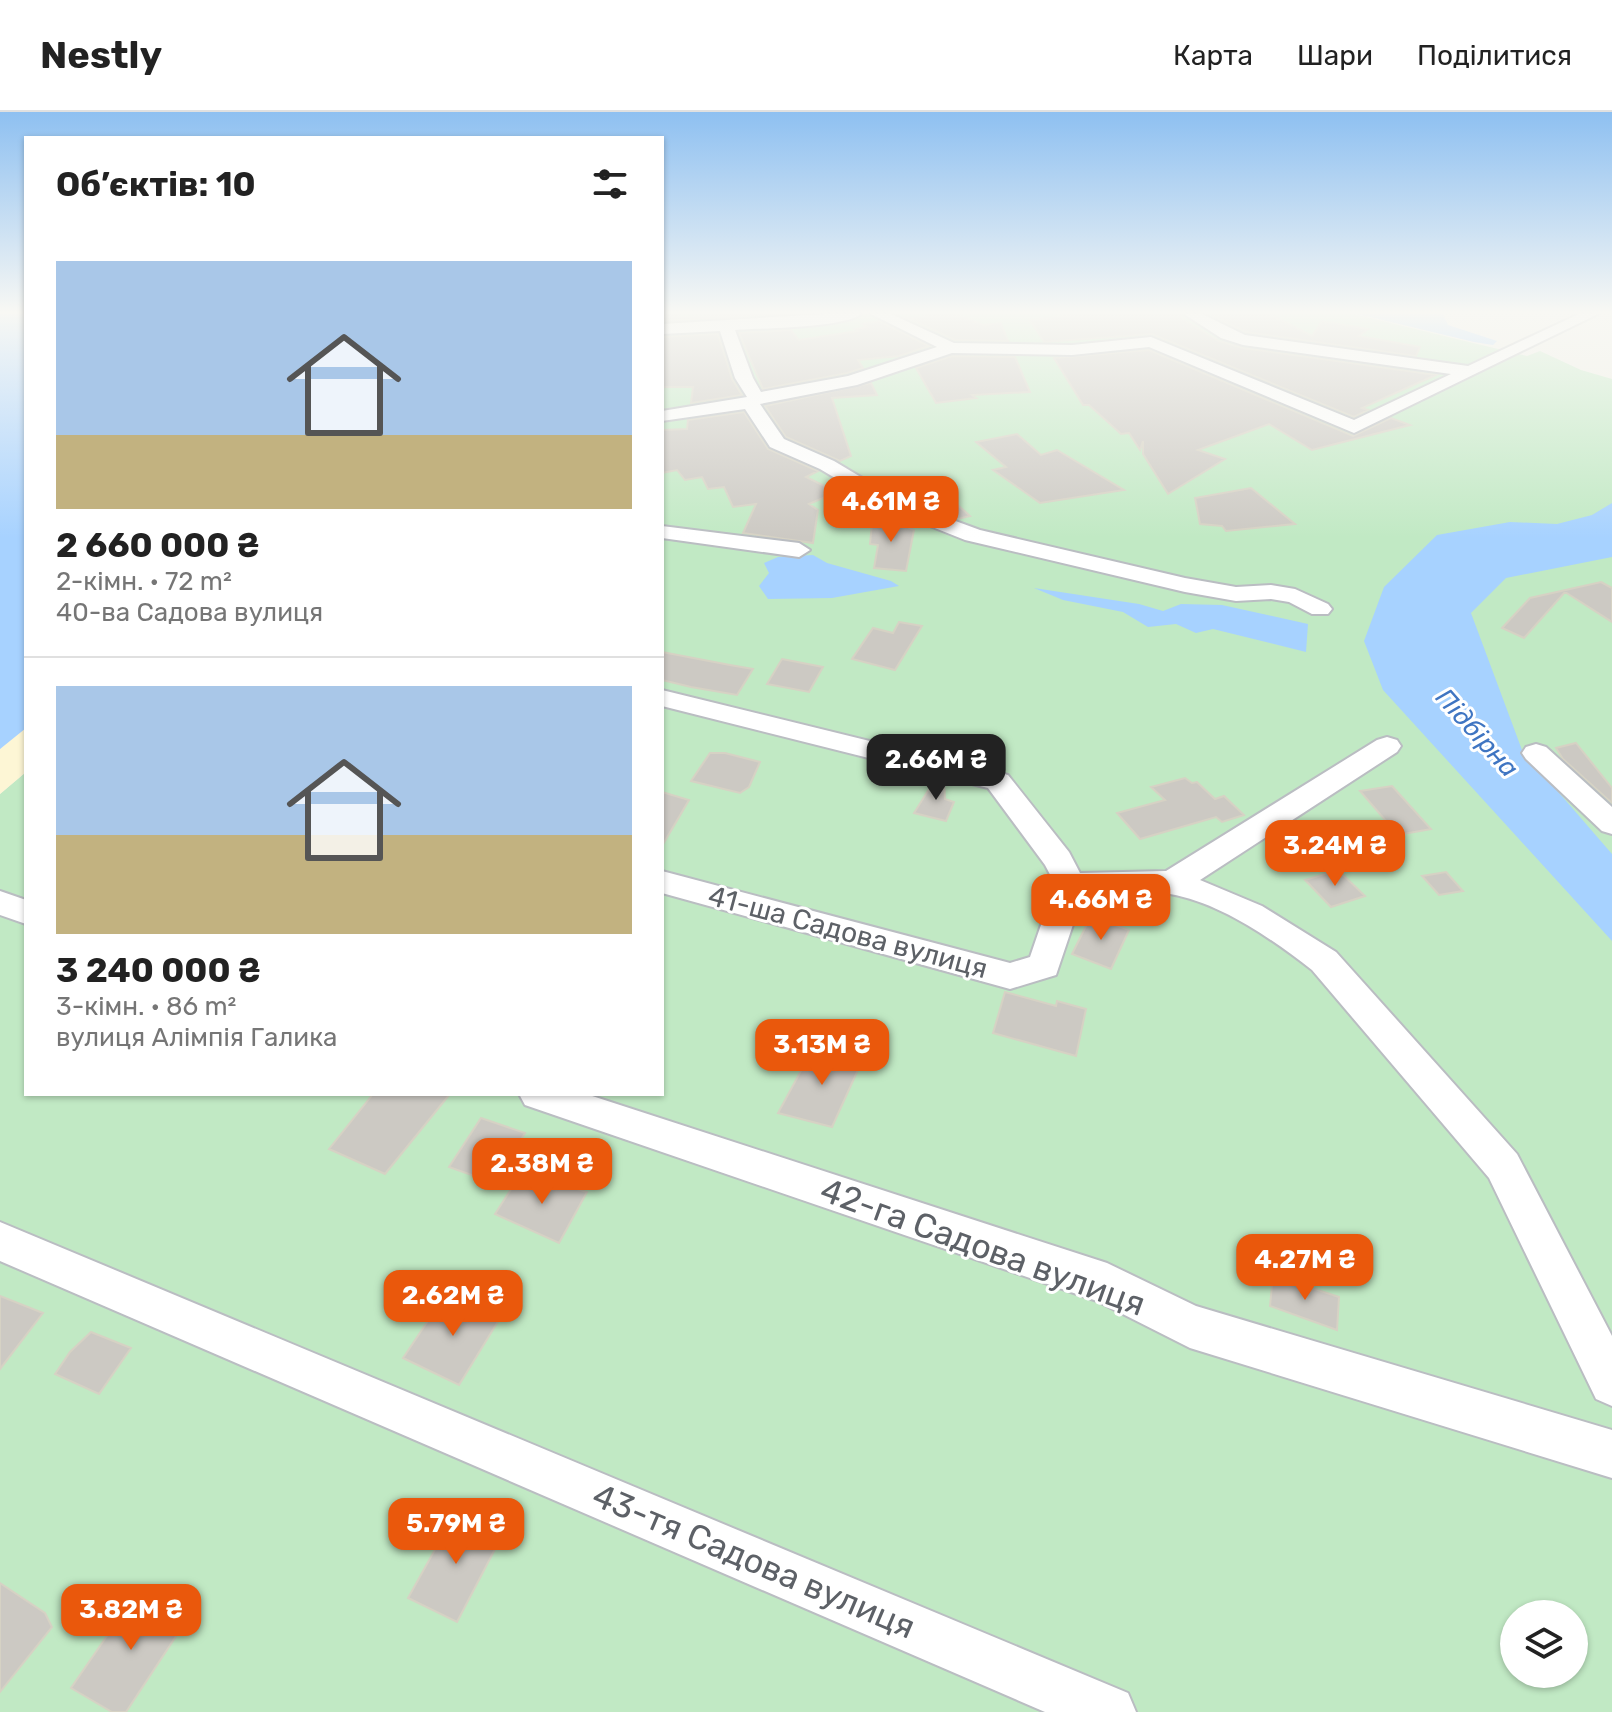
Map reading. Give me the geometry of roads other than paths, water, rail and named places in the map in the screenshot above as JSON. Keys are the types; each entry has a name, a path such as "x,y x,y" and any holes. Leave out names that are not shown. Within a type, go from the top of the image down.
{"street":[{"path":"748,389 777,443 827,465 894,505 973,535 1185,585 1236,594 1271,592 1295,596 1320,609"},
{"path":"664,416 813,389"},
{"path":"1262,389 1354,427 1431,389"},
{"path":"664,532 755,548 799,550"},
{"path":"664,698 998,781 1058,860 1071,884 1171,883 1215,898 1301,943 1324,961 1503,1166 1612,1383"},
{"path":"1171,883 1387,746"},
{"path":"1536,753 1612,824"},
{"name":"41-ша Садова вулиця","path":"664,883 1010,976 1044,966 1071,884"},
{"path":"0,903 24,911"},
{"name":"42-га Садова вулиця","path":"544,1096 1107,1284 1190,1326 1612,1454"},
{"name":"43-тя Садова вулиця","path":"0,1241 1109,1712"}],"water":[{"path":"0,389 24,389 24,730 0,749"},
{"name":"Підбірна","path":"1612,503 1612,557 1506,578 1471,613 1522,750 1612,854 1612,941 1383,690 1364,641 1384,587 1437,535 1510,522 1557,524 1592,515"},
{"path":"813,555 827,563 899,586 832,598 768,599 759,586 769,573 764,563 778,557"},
{"path":"1034,588 1139,604 1163,611 1181,604 1222,605 1308,624 1306,652 1213,629 1196,633 1176,624 1148,627 1123,612 1063,600"}]}
